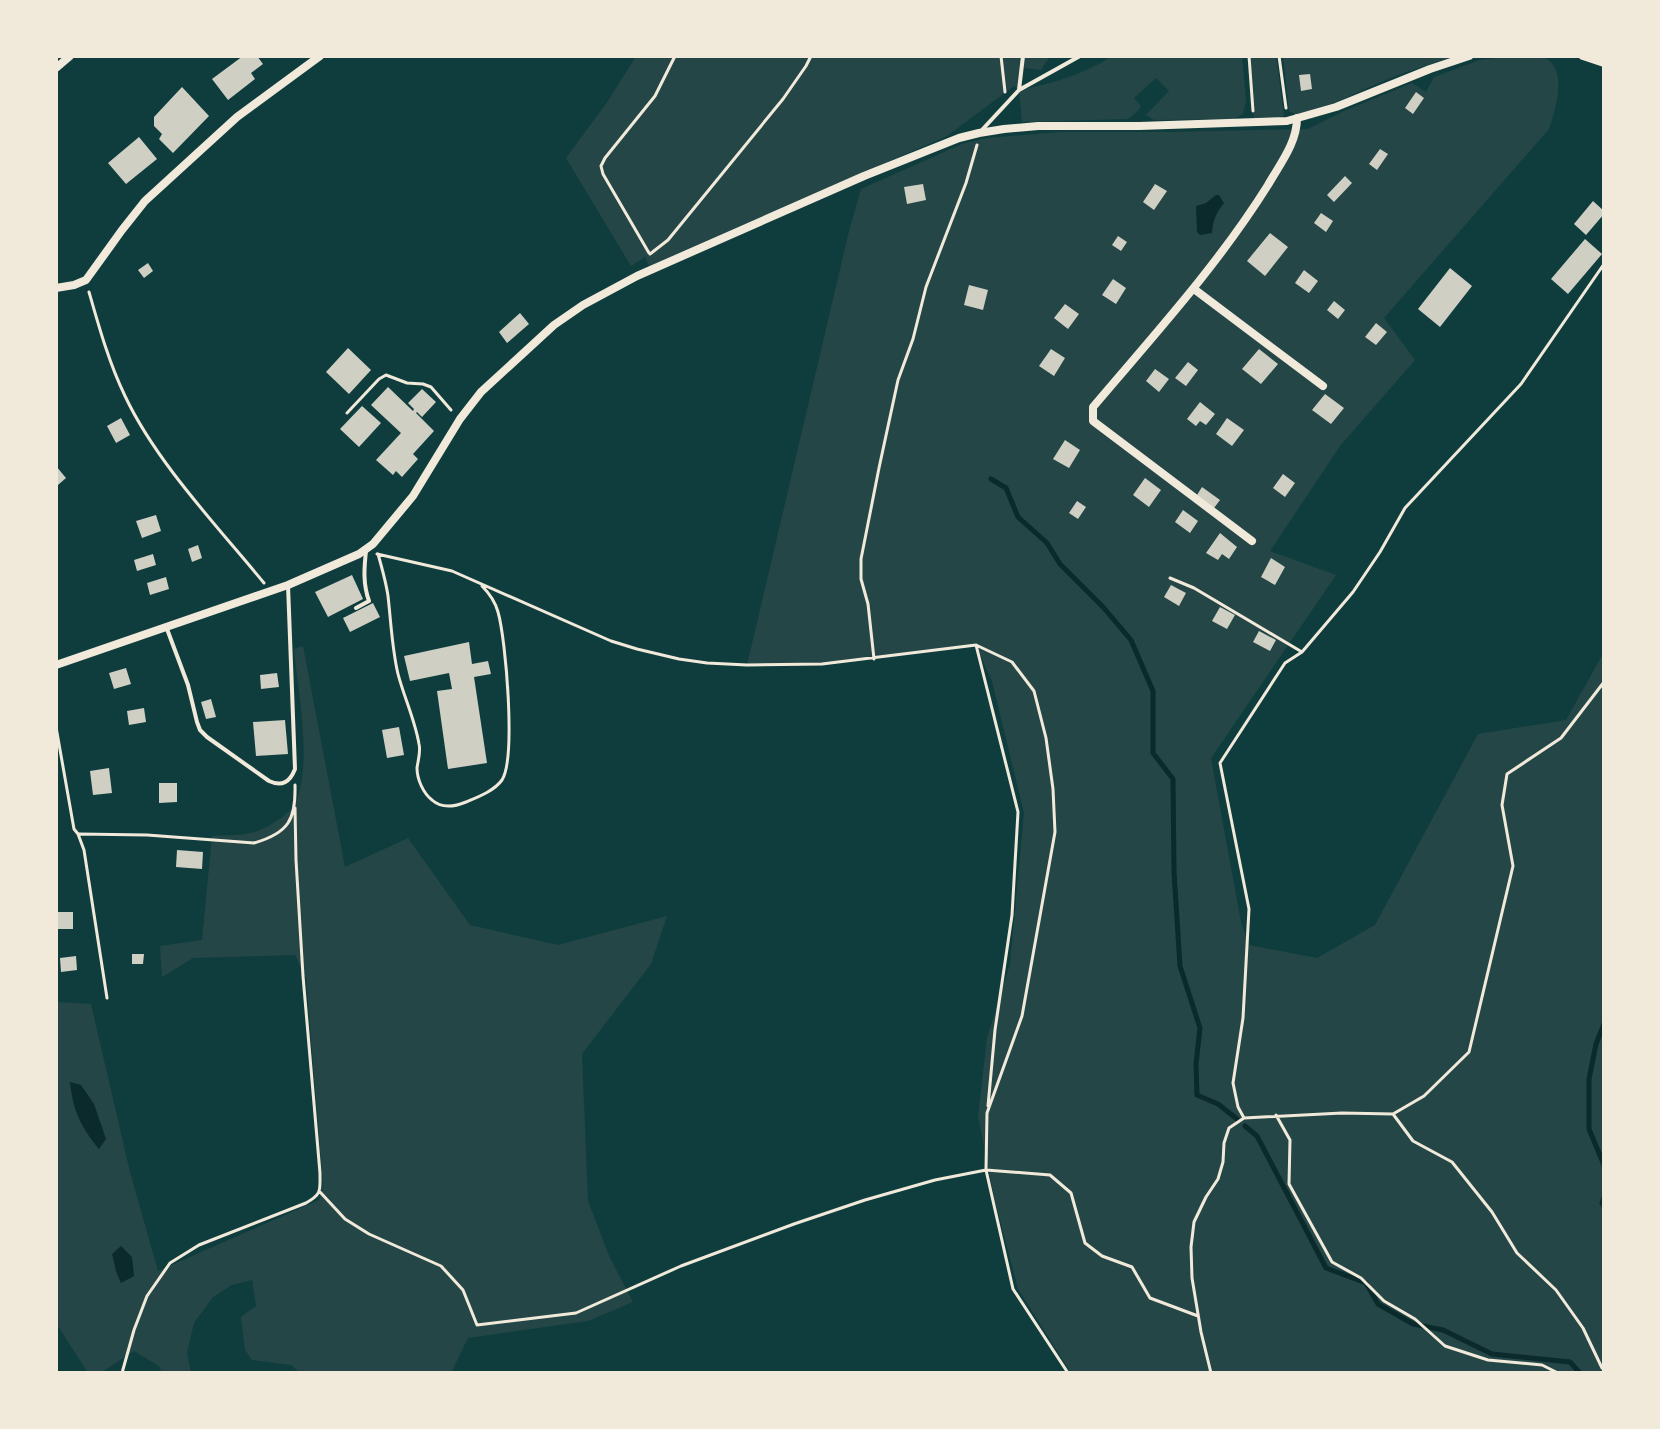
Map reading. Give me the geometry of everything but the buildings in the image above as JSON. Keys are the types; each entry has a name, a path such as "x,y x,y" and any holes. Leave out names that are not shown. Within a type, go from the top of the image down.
{"street":[{"path":"56,68 70,56"},
{"path":"56,288 86,280 145,201 237,117 320,56"},
{"path":"56,665 288,585 366,550 413,496 460,419 481,392 564,318 613,288 864,176 979,133 1038,126 1292,120 1336,107 1469,56"},
{"path":"1583,56 1604,63"},
{"path":"1252,541 1093,421 1093,407 1194,289 1258,201 1287,154 1297,130 1292,120"},
{"path":"1194,289 1323,386"}],"lane":[{"path":"1019,90 1023,56"},
{"path":"979,133 1019,90 1080,56"},
{"path":"356,608 369,601 364,576 366,550"},
{"path":"166,627 202,732 275,784 283,784 295,769 288,585"}],"path":[{"path":"675,56 655,96 601,166 650,254 668,240 783,99 811,56"},
{"path":"1001,56 1005,103"},
{"path":"1249,56 1254,123"},
{"path":"1279,56 1292,120"},
{"path":"874,659 868,604 861,579 861,559 891,411 926,287 974,160 979,133"},
{"path":"1244,1118 1238,1107 1233,1083 1243,1018 1249,909 1220,763 1285,663 1302,652 1353,592 1405,508 1521,384 1604,264"},
{"path":"86,280 112,366 140,424 178,478 271,591"},
{"path":"347,413 386,375 431,387 460,419"},
{"path":"366,550 443,568 611,641 661,656 707,663 822,664 976,645 1012,662 1034,691 1046,738 1055,832 1022,1016 987,1113"},
{"path":"378,554 388,595 398,674 419,742 419,778 429,798 446,806 460,805 488,792 501,781 507,765 508,702 502,634 496,606 480,583"},
{"path":"1170,578 1194,588 1302,652"},
{"path":"976,645 1018,812 1012,915 995,1030 987,1113 986,1170 1013,1289 1068,1373"},
{"path":"1211,1373 1198,1316 1191,1247 1194,1222 1218,1179 1229,1128 1244,1118 1276,1115 1393,1114 1424,1096 1469,1052 1513,866 1502,805 1507,774 1561,738 1604,682"},
{"path":"56,727 74,829 84,850 107,998"},
{"path":"122,1373 147,1296 170,1263 199,1245 306,1203 320,1192 296,860 295,769"},
{"path":"78,834 147,835 254,843 270,839 285,827 295,808"},
{"path":"1393,1114 1413,1141 1452,1162 1492,1212 1517,1253 1556,1290 1583,1328 1604,1369"},
{"path":"1276,1115 1290,1140 1289,1184 1332,1262 1361,1278 1384,1301 1415,1319 1445,1346 1488,1360 1542,1365 1558,1373"},
{"path":"320,1192 345,1219 441,1266 463,1290 477,1325 576,1313 681,1266 808,1219 935,1180 986,1170 1050,1175 1071,1193 1085,1243 1102,1256 1132,1267 1150,1298 1198,1316"}],"shaded area":[{"path":"636,56 1050,56 1041,70 1023,68 1020,90 1068,78 1112,56 1242,56 1246,101 1243,114 1234,119 1154,120 1146,115 1169,91 1156,78 1134,98 1141,106 1128,119 1022,122 1019,90 1014,86 947,136 649,266 645,257 631,266 566,158"},
{"path":"1249,56 1276,56 1284,116 1254,123"},
{"path":"1283,56 1456,56 1297,115 1289,111"},
{"path":"1539,56 1549,60 1558,77 1557,99 1549,129 1384,318 1415,360 1340,446 1270,551 1336,575 1211,758 1241,922 1249,945 1317,958 1375,925 1478,734 1566,720 1604,652 1604,1373 1071,1373 1018,1289 994,1197 978,1116 987,1038 1010,964 1024,813 992,681 976,646 822,664 747,665 861,189 962,144 986,138 1061,132 1308,129 1412,83 1426,92 1434,77 1480,60"},
{"path":"1216,195 1224,203 1215,217 1212,233 1200,235 1197,232 1196,206"},
{"path":"303,646 345,867 408,838 470,925 558,945 667,916 651,964 582,1054 588,1201 610,1258 633,1302 588,1321 468,1338 451,1373 300,1373 291,1365 252,1360 245,1350 241,1317 256,1306 252,1280 232,1285 213,1297 194,1323 187,1353 191,1373 162,1373 159,1366 134,1351 100,1373 88,1373 56,1323 56,1002 91,1004 130,1172 158,1271 319,1200 323,1184 306,978 295,955 193,958 162,977 160,946 202,940 212,836 260,830 283,816 295,804 304,749 294,649"},
{"path":"70,1082 81,1085 94,1104 106,1139 99,1149 79,1118"},
{"path":"121,1246 132,1257 134,1276 121,1283 112,1254"}],"waterway":[{"path":"991,479 1006,488 1018,517 1047,543 1060,564 1131,640 1153,691 1153,753 1173,779 1174,872 1180,966 1200,1028 1197,1095 1218,1104 1237,1119"},
{"path":"1604,1024 1596,1044 1589,1079 1589,1129 1604,1165"},
{"path":"1245,1126 1257,1136 1326,1268 1366,1283 1378,1304 1413,1324 1443,1330 1492,1354 1570,1362 1580,1373"},
{"path":"1604,1198 1604,1206"}]}
